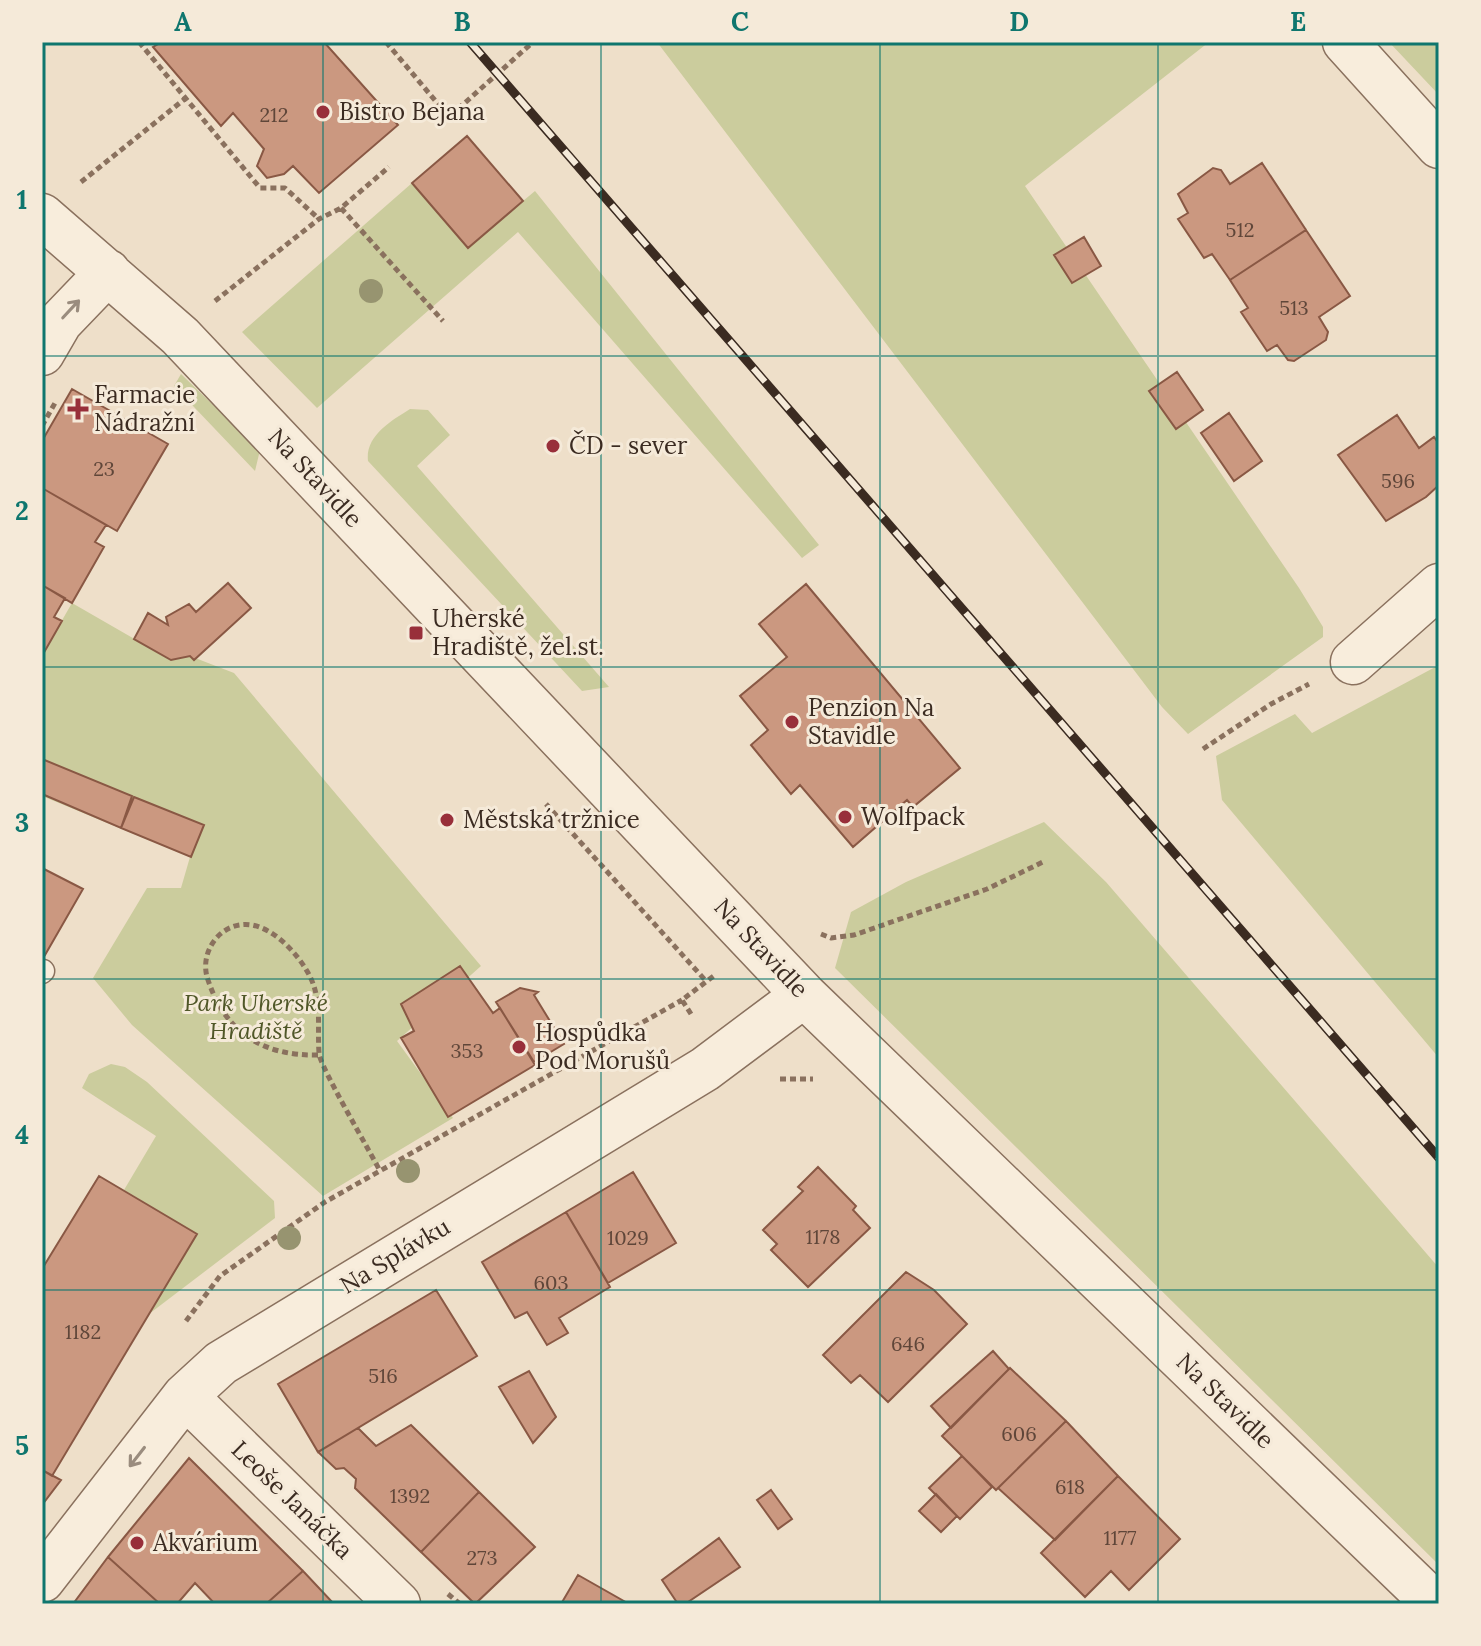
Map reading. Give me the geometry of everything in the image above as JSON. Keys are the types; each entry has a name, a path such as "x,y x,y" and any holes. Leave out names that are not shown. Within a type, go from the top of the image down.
{"street":[{"path":"1345,42 1439,146"},
{"name":"Na Stavidle","path":"50,222 180,336 804,995 1435,1604"},
{"path":"42,353 60,322 108,272"},
{"path":"1353,662 1439,586"},
{"name":"Na Splávku","path":"42,1580 185,1396 237,1352 705,1069 804,995"},
{"name":"Leoše Janáčka","path":"185,1396 398,1604"}],"path":[{"path":"139,42 260,188 285,188 319,219"},
{"path":"386,42 449,117 533,42"},
{"path":"50,222 76,205 76,186 186,98"},
{"path":"208,307 319,219 341,208 389,167"},
{"path":"341,208 443,321"},
{"path":"42,426 58,398"},
{"path":"1203,749 1271,704 1353,662"},
{"path":"543,800 706,981"},
{"path":"854,935 987,889 1045,861"},
{"path":"318,1055 293,1055 265,1049 250,1040 219,1004 204,966 208,949 224,931 249,924 261,928 277,937 307,970 316,992 321,1020 318,1055 380,1171"},
{"path":"184,1323 220,1276 325,1202 682,1000"}],"green space":[{"path":"657,42 1209,42 1025,186 1299,588 1323,627 1323,637 1188,734 1162,707"},
{"path":"1389,42 1439,42 1439,95"},
{"path":"412,183 468,247 535,191 819,545 802,558 518,232 317,408 242,332"},
{"path":"181,374 260,450 255,471 174,386"},
{"path":"410,409 428,410 450,435 417,466 609,687 582,691 368,461 368,452 375,437"},
{"name":"Park Uherské Hradiště","path":"72,603 171,660 190,656 234,673 481,966 397,1041 453,1118 323,1196 132,1025 93,978 147,888 181,888 190,857 42,796 42,655"},
{"path":"1439,665 1439,1058 1222,800 1216,756 1295,714 1312,733"},
{"path":"1044,822 1106,882 1439,1268 1439,1565 835,968 851,912 906,882"},
{"path":"111,1064 125,1067 147,1082 274,1201 275,1218 149,1314 197,1234 124,1190 156,1136 82,1088 89,1074"}],"building":[{"path":"162,42 324,42 398,125 319,193 293,166 284,174 267,178 257,166 264,149 233,113 221,126 153,47"},
{"path":"467,136 523,201 468,248 412,183"},
{"path":"1262,163 1306,230 1230,280 1212,254 1204,258 1178,219 1188,213 1178,194 1213,168 1221,170 1230,184"},
{"path":"1306,230 1350,296 1319,317 1328,332 1326,340 1294,361 1288,360 1277,345 1267,351 1241,312 1248,308 1230,280"},
{"path":"1084,237 1101,266 1072,283 1054,255"},
{"path":"1177,372 1203,410 1176,429 1149,391"},
{"path":"72,389 168,444 117,531 42,488 42,441"},
{"path":"1229,413 1262,461 1234,481 1201,433"},
{"path":"1397,415 1419,448 1434,437 1439,444 1439,485 1426,497 1386,521 1338,455"},
{"path":"42,488 106,525 95,542 104,547 72,603 42,585"},
{"path":"228,583 251,608 194,660 190,656 171,660 134,639 148,613 168,625 166,617 189,604 196,612"},
{"path":"806,584 960,768 913,807 907,800 853,847 800,785 791,794 751,745 768,730 740,696 787,657 759,624"},
{"path":"42,585 65,598 54,617 62,621 42,656"},
{"path":"42,759 132,796 121,828 42,794"},
{"path":"134,797 204,825 191,857 121,828"},
{"path":"42,868 83,889 45,955 42,953"},
{"path":"460,966 493,1013 500,1008 535,1065 448,1117 401,1038 414,1031 401,1004"},
{"path":"520,988 538,992 534,995 564,1044 534,1062 496,1002"},
{"path":"818,1167 856,1206 853,1210 870,1228 808,1287 771,1250 777,1244 763,1230 803,1191 798,1187"},
{"path":"633,1172 676,1243 608,1283 566,1212"},
{"path":"99,1176 197,1234 52,1476 42,1470 42,1269"},
{"path":"566,1212 610,1287 559,1318 568,1333 547,1345 527,1312 515,1318 482,1262"},
{"path":"906,1272 934,1290 967,1324 888,1402 860,1375 851,1383 823,1355"},
{"path":"436,1290 477,1356 318,1452 278,1384"},
{"path":"993,1351 1009,1369 951,1428 931,1406"},
{"path":"1010,1368 1066,1421 996,1490 942,1436"},
{"path":"529,1371 556,1417 533,1443 499,1387"},
{"path":"1066,1421 1118,1476 1055,1540 998,1488"},
{"path":"411,1425 479,1492 421,1552 355,1488 356,1479 344,1468 336,1469 318,1452 358,1428 376,1446"},
{"path":"962,1456 992,1487 960,1519 929,1488"},
{"path":"189,1458 303,1571 266,1604 215,1604 195,1583 177,1604 160,1604 108,1557"},
{"path":"42,1470 61,1480 42,1505"},
{"path":"1118,1476 1180,1539 1129,1590 1111,1571 1085,1597 1041,1553"},
{"path":"771,1490 792,1519 778,1529 757,1500"},
{"path":"479,1492 535,1547 475,1604 421,1552"},
{"path":"936,1494 957,1516 941,1532 919,1511"},
{"path":"719,1538 740,1567 685,1604 678,1604 662,1580"},
{"path":"108,1557 160,1604 73,1604"},
{"path":"303,1571 334,1604 266,1604"},
{"path":"578,1575 629,1604 561,1604"}],"railway":[{"path":"470,42 1439,1158"}],"place":[{"name":"Bistro Bejana","path":"323,112"},
{"name":"Farmacie Nádražní","path":"78,409"},
{"name":"ČD - sever","path":"553,446"},
{"name":"Uherské Hradiště, žel.st.","path":"416,633"},
{"name":"Penzion Na Stavidle","path":"792,722"},
{"name":"Wolfpack","path":"845,817"},
{"name":"Městská tržnice","path":"447,820"},
{"name":"Hospůdka Pod Morušů","path":"519,1047"},
{"name":"Akvárium","path":"137,1543"}]}
